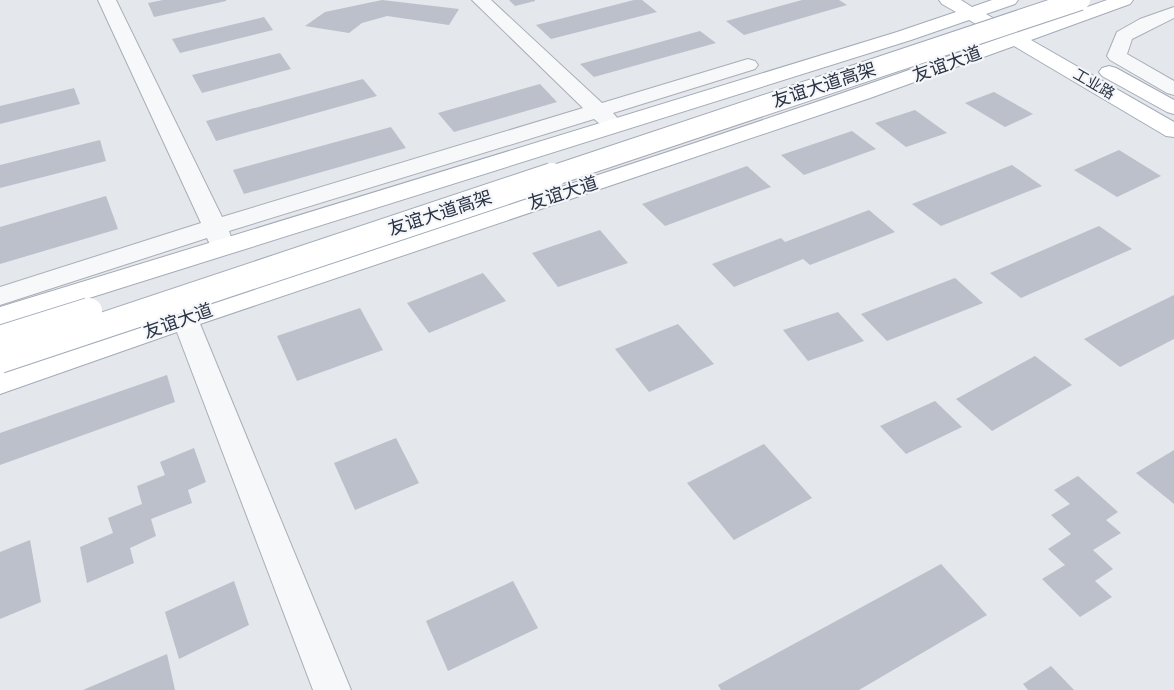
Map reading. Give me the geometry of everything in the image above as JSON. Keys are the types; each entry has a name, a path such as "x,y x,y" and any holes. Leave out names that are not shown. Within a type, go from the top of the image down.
{"main road":[{"path":"948,0 988,5"},
{"name":"友谊大道高架","path":"0,339 1046,0"},
{"name":"友谊大道高架","path":"0,360 1080,0"},
{"name":"友谊大道","path":"0,383 185,319 863,94 1124,0"},
{"path":"0,317 218,237 614,126 895,39 988,5"},
{"name":"工业路","path":"988,5 1174,108"},
{"name":"工业路","path":"988,5 1014,40 1174,131"}],"street":[{"path":"107,0 218,237"},
{"path":"481,0 614,126"},
{"path":"1174,12 1147,23 1124,36 1117,56 1174,89"},
{"path":"0,296 218,237 597,111 748,65"},
{"path":"185,319 332,690"}],"building":[{"path":"163,0 226,1 154,17 148,3"},
{"path":"382,0 459,9 449,25 387,16 362,23 349,33 305,26 325,12"},
{"path":"509,0 535,0 535,1 515,6"},
{"path":"634,0 642,0 657,12 551,39 536,25"},
{"path":"802,0 839,0 847,5 744,35 726,21"},
{"path":"264,17 273,30 180,53 172,39"},
{"path":"700,31 716,43 594,77 580,64"},
{"path":"280,53 291,69 202,93 192,75"},
{"path":"363,79 377,96 216,141 206,121"},
{"path":"540,84 557,102 454,132 438,113"},
{"path":"74,88 80,104 0,124 0,106"},
{"path":"994,92 1033,114 1005,127 965,103"},
{"path":"915,110 947,133 906,147 875,123"},
{"path":"391,127 406,148 244,194 233,170"},
{"path":"852,131 876,149 804,175 781,155"},
{"path":"100,140 106,161 0,188 0,165"},
{"path":"1119,150 1161,176 1117,197 1074,170"},
{"path":"1012,165 1042,186 941,226 912,204"},
{"path":"747,166 771,187 665,226 642,204"},
{"path":"106,196 118,229 0,264 0,227"},
{"path":"869,210 895,232 810,265 803,259 734,287 712,264 781,238 785,242"},
{"path":"1099,226 1132,249 1021,298 990,273"},
{"path":"600,230 628,263 558,287 532,253"},
{"path":"483,273 506,301 429,333 407,303"},
{"path":"955,278 983,303 887,341 861,314"},
{"path":"1174,295 1174,339 1120,367 1084,339"},
{"path":"360,308 383,350 297,381 277,336"},
{"path":"838,312 864,341 808,361 783,330"},
{"path":"678,324 714,364 649,392 615,349"},
{"path":"1035,356 1072,385 992,431 956,399"},
{"path":"167,375 175,402 0,465 0,433"},
{"path":"935,401 962,427 906,454 880,426"},
{"path":"396,438 419,483 355,510 334,463"},
{"path":"764,444 812,498 734,540 687,483"},
{"path":"194,448 206,482 188,490 192,503 151,519 156,536 130,548 134,563 87,583 80,547 113,533 108,518 142,504 137,486 165,475 160,462"},
{"path":"1174,450 1174,504 1136,473"},
{"path":"1078,476 1118,512 1106,520 1121,533 1093,550 1113,569 1095,581 1112,597 1080,617 1042,579 1065,565 1048,549 1071,534 1051,515 1070,504 1054,490"},
{"path":"30,540 41,602 0,619 0,552"},
{"path":"941,564 987,615 859,690 721,690 718,685"},
{"path":"234,581 249,625 179,659 165,612"},
{"path":"513,581 538,628 448,671 426,621"},
{"path":"167,654 175,690 83,690"},
{"path":"1051,666 1074,690 1028,690 1023,684"}]}
